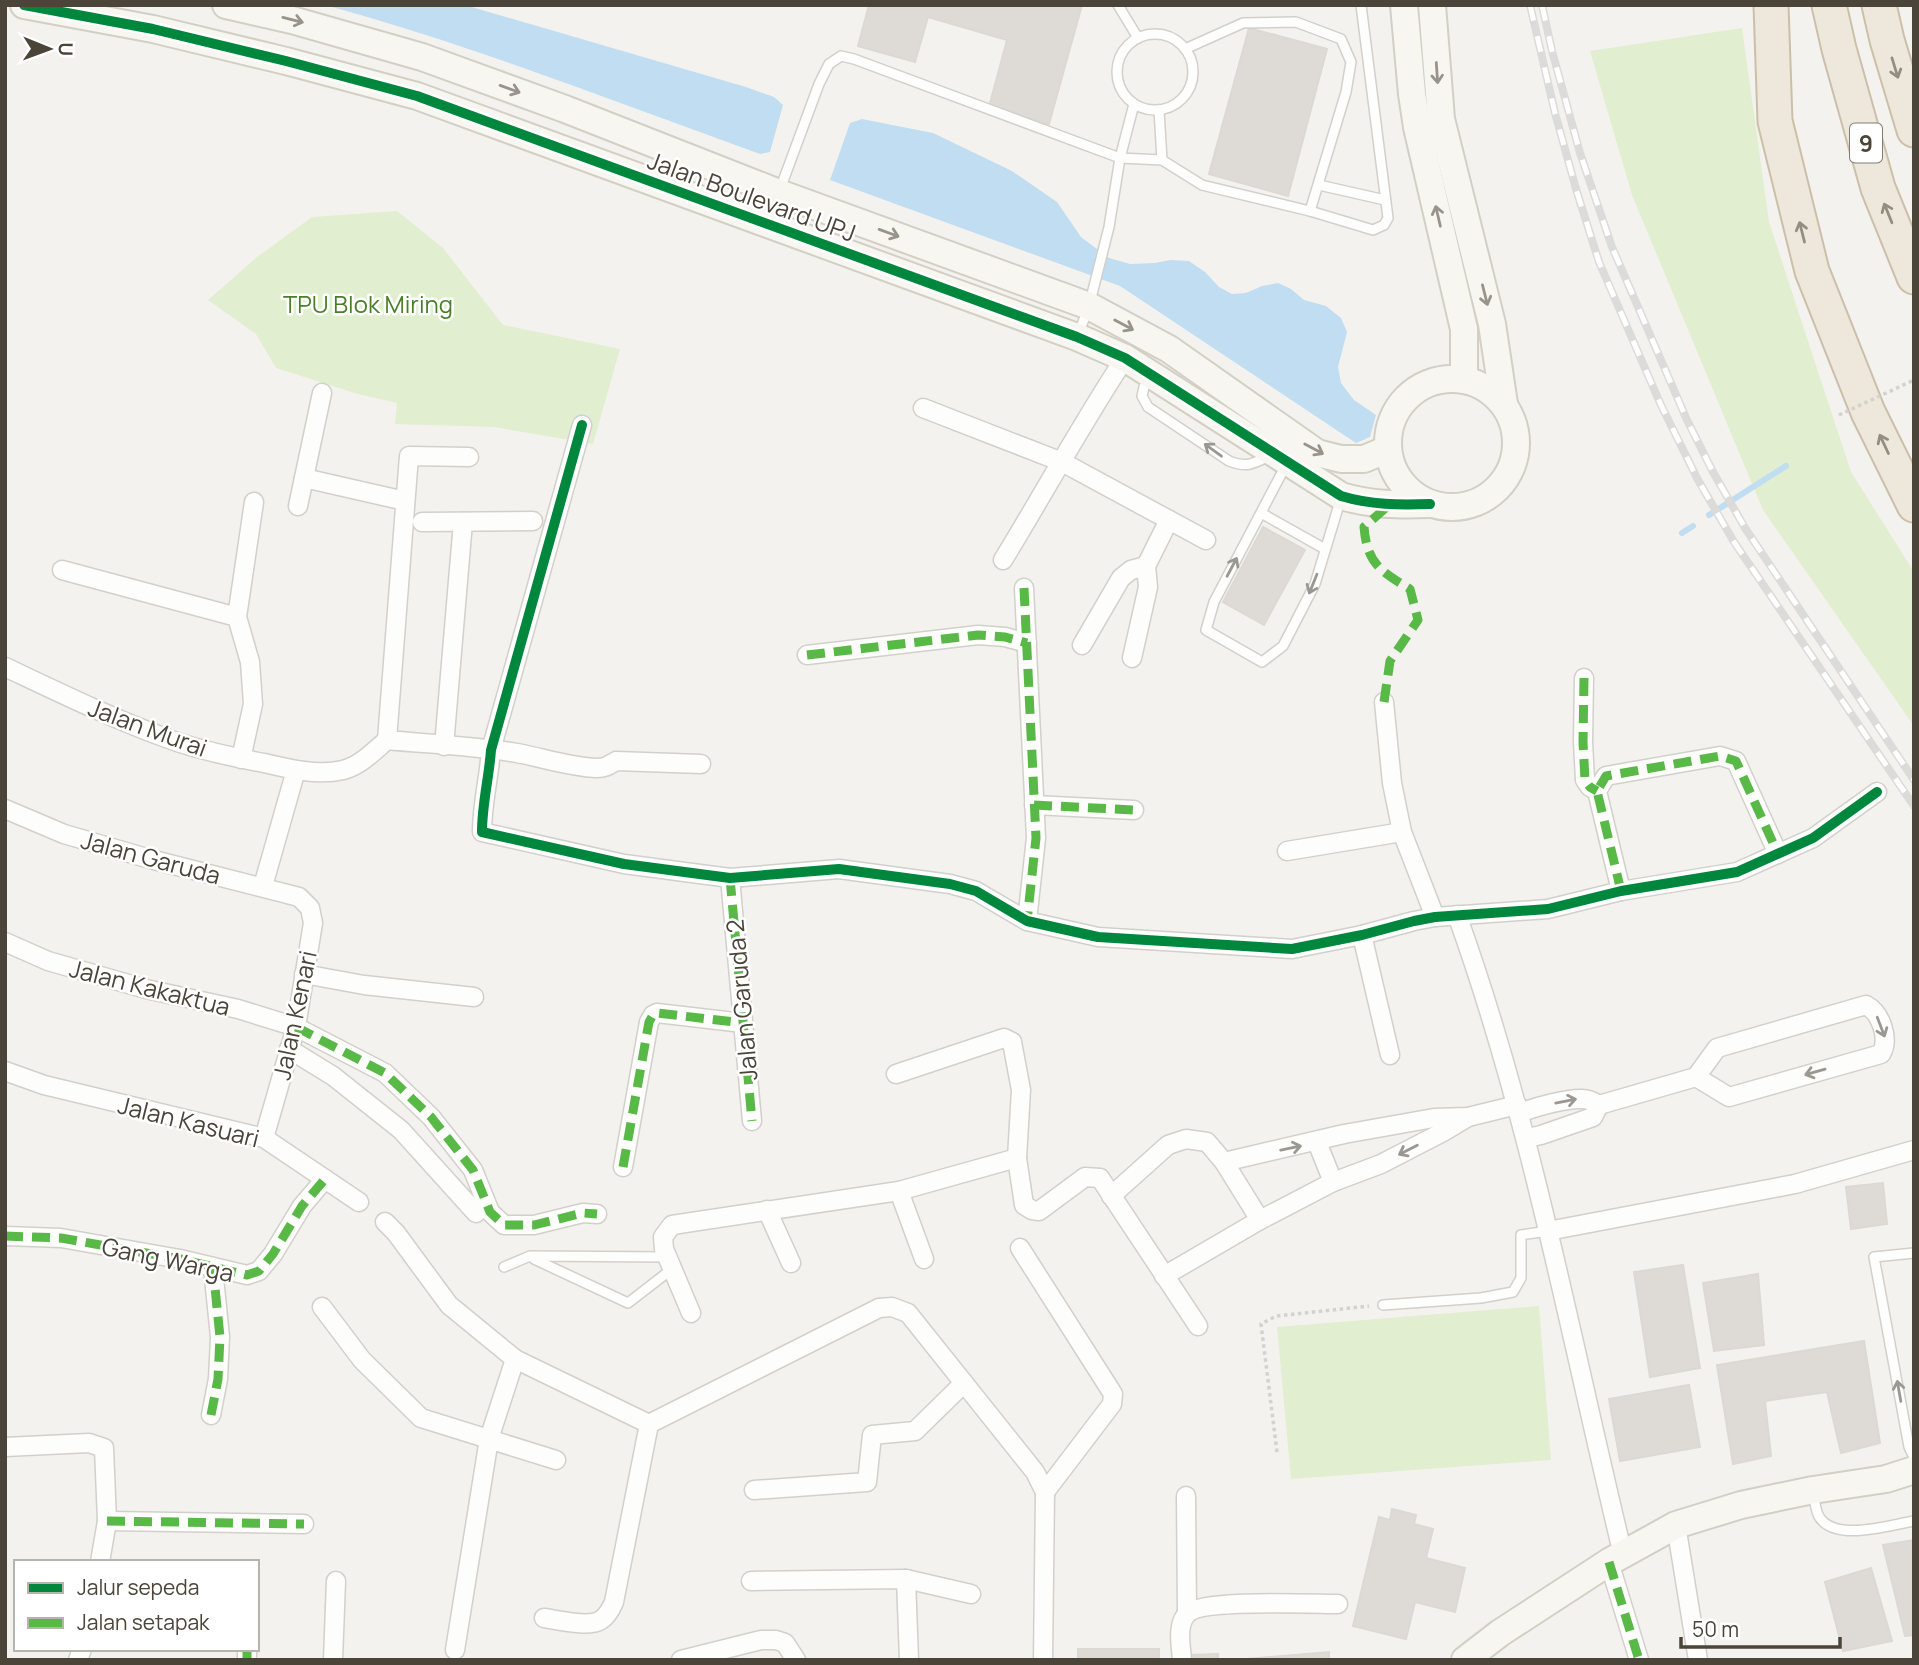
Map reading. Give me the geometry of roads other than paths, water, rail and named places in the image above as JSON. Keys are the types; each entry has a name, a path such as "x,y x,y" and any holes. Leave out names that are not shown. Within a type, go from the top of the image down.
{"highway":[{"path":"1771,5 1775,121 1812,271 1868,412 1914,506"},
{"name":"9","path":"1829,5 1878,188 1914,277"},
{"name":"9","path":"1879,5 1914,130"}],"street":[{"name":"Jalan Boulevard UPJ","path":"24,5 153,29 417,96 1077,337 1125,358 1341,496 1361,502 1430,504"},
{"name":"Jalan Boulevard UPJ","path":"226,5 292,20 422,57 1089,306 1169,349 1317,453 1341,459 1364,459 1388,449"},
{"path":"1404,5 1417,127 1464,329 1464,379"},
{"path":"1432,5 1441,119 1492,324 1504,404 1512,420 1516,438 1515,456 1509,474 1498,488 1483,500 1466,506 1448,508 1430,504 1414,496 1401,483 1392,467 1388,449 1391,423 1403,400 1413,391 1437,380 1464,379 1490,391 1504,404"},
{"path":"766,224 779,192"},
{"path":"1003,560 1091,409 1125,358"},
{"path":"298,506 322,393"},
{"path":"923,408 1062,462 1206,540"},
{"path":"582,425 491,750 482,811 482,832 624,864 730,878 839,869 950,884 976,891 1027,921 1098,937 1292,948 1362,935 1435,917 1548,909 1621,891 1737,872 1813,838 1877,792"},
{"path":"469,457 409,456 387,740 491,750 570,766 607,768 616,761 701,764"},
{"path":"304,478 405,501"},
{"path":"241,759 253,704 250,662 237,617 254,502"},
{"path":"1132,658 1148,587 1146,566 1169,520"},
{"path":"422,522 533,521"},
{"path":"444,746 463,522"},
{"path":"1082,645 1121,578 1131,570 1146,566"},
{"path":"62,569 237,617"},
{"path":"1024,588 1035,838 1027,921"},
{"path":"807,655 978,635 1027,642"},
{"name":"Jalan Murai","path":"5,667 167,739 241,759 296,770 344,770 360,762 387,740"},
{"path":"1584,677 1583,742 1586,780 1590,787 1597,791"},
{"path":"1384,702 1392,783 1402,832 1435,917"},
{"path":"1621,891 1597,791 1606,776 1720,756 1735,761 1778,853"},
{"path":"263,886 296,770"},
{"path":"1034,806 1134,810"},
{"name":"Jalan Garuda","path":"5,809 64,835 299,897"},
{"path":"1287,851 1402,832"},
{"name":"Jalan Garuda 2","path":"730,878 752,1121"},
{"name":"Jalan Kenari","path":"264,1138 296,1027 313,923 310,908 299,897"},
{"path":"1457,915 1527,1138 1593,1429 1616,1558 1639,1660"},
{"path":"1362,935 1390,1055"},
{"name":"Jalan Kakaktua","path":"5,942 48,961 146,989 238,1009 296,1027 385,1073 431,1117 473,1170 490,1212 504,1225 534,1225 583,1213 597,1214"},
{"path":"304,974 364,985 474,997"},
{"path":"1224,1162 1344,1134 1434,1118 1468,1117 1532,1109 1576,1099 1587,1099 1599,1105 1696,1077 1717,1048 1866,1004 1876,1012 1886,1039 1881,1054 1729,1097 1696,1077"},
{"path":"623,1167 649,1022 653,1015 657,1013 743,1023"},
{"path":"896,1074 1004,1038 1009,1039 1012,1042 1021,1090 1017,1158 1024,1205 1031,1210 1039,1210 1085,1177 1100,1178 1198,1326"},
{"path":"289,1049 333,1076 401,1129 476,1213"},
{"name":"Jalan Kasuari","path":"5,1071 44,1085 264,1138 359,1202"},
{"path":"1527,1138 1592,1117 1599,1105"},
{"path":"1164,1276 1260,1220 1333,1182 1381,1164 1468,1117"},
{"path":"1111,1196 1168,1145 1186,1139 1207,1142 1224,1162 1260,1220"},
{"path":"1317,1142 1333,1182"},
{"path":"1548,1231 1795,1184 1914,1150"},
{"path":"691,1313 664,1249 663,1237 672,1225 899,1191 1017,1158"},
{"name":"Gang Warga","path":"5,1236 61,1238 180,1259 247,1275 259,1271 273,1254 302,1206 325,1180"},
{"path":"899,1191 924,1259"},
{"path":"767,1210 791,1263"},
{"path":"385,1222 449,1305 515,1359 649,1424"},
{"path":"1020,1248 1113,1394 1112,1404 1045,1492"},
{"path":"211,1415 218,1379 220,1337 213,1268"},
{"path":"322,1307 362,1360 421,1418 556,1460"},
{"path":"649,1424 879,1308 892,1307 908,1314 1035,1472 1045,1492 1042,1660"},
{"path":"455,1650 489,1439 515,1359"},
{"path":"754,1490 867,1482 872,1435 915,1431 964,1383"},
{"path":"544,1618 592,1624 609,1612 614,1602 649,1424"},
{"path":"5,1447 89,1443 104,1448 107,1521 100,1560"},
{"path":"1465,1660 1500,1633 1616,1558 1676,1525 1741,1505 1886,1479 1914,1469"},
{"path":"1186,1496 1187,1613"},
{"path":"107,1521 304,1524"},
{"path":"1676,1525 1698,1660"},
{"path":"906,1579 909,1660"},
{"path":"751,1581 906,1579 971,1594"},
{"path":"333,1660 335,1581"},
{"path":"1182,1660 1181,1623 1187,1613 1194,1609 1224,1604 1338,1604"},
{"path":"681,1660 768,1640 785,1643 796,1660"}],"lane":[{"path":"1118,5 1138,38"},
{"path":"779,192 819,84 829,64 841,56 1120,159 1162,160 1202,185 1310,211 1373,230 1384,225 1388,218 1361,5"},
{"path":"1185,49 1243,23 1296,22 1341,39 1351,62 1346,92 1310,211"},
{"path":"1150,34 1164,35 1176,40 1192,61 1190,87 1183,98 1172,106 1159,110 1146,109 1134,104 1124,95 1117,70 1120,57 1127,46 1138,38 1150,34"},
{"path":"1077,337 1089,306 1109,227 1120,159 1134,104"},
{"path":"1159,110 1162,160"},
{"path":"1319,186 1385,200"},
{"path":"1281,458 1261,513 1214,602 1206,630 1262,662 1283,646 1315,584 1341,496"},
{"path":"1261,513 1325,550"},
{"path":"1383,1305 1481,1298 1513,1292 1521,1278 1521,1236 1548,1231"},
{"path":"1914,1253 1874,1257 1909,1447 1914,1457"},
{"path":"504,1267 530,1256 670,1263"},
{"path":"530,1256 628,1303 670,1263"},
{"path":"1903,1413 1914,1411"},
{"path":"1813,1490 1818,1517 1830,1527 1847,1532 1914,1521"}],"water":[{"path":"325,5 465,5 746,87 774,97 783,105 770,152 760,154 489,56"},
{"path":"862,119 933,133 1012,171 1057,202 1081,237 1109,258 1130,264 1189,261 1205,272 1219,287 1232,294 1246,293 1278,283 1304,300 1326,306 1341,318 1347,332 1338,367 1341,383 1354,400 1376,415 1370,437 1356,443 1120,286 830,180 850,123"}],"waterway":[{"path":"1709,515 1786,466"},
{"path":"1682,533 1693,526"}],"railway":[{"path":"1530,5 1555,113 1599,262 1660,403 1698,480 1734,542 1914,806"},
{"path":"1542,5 1580,153 1612,247 1687,420 1745,528 1914,780"}],"park label":[{"name":"TPU Blok Miring","path":"368,303"}]}
